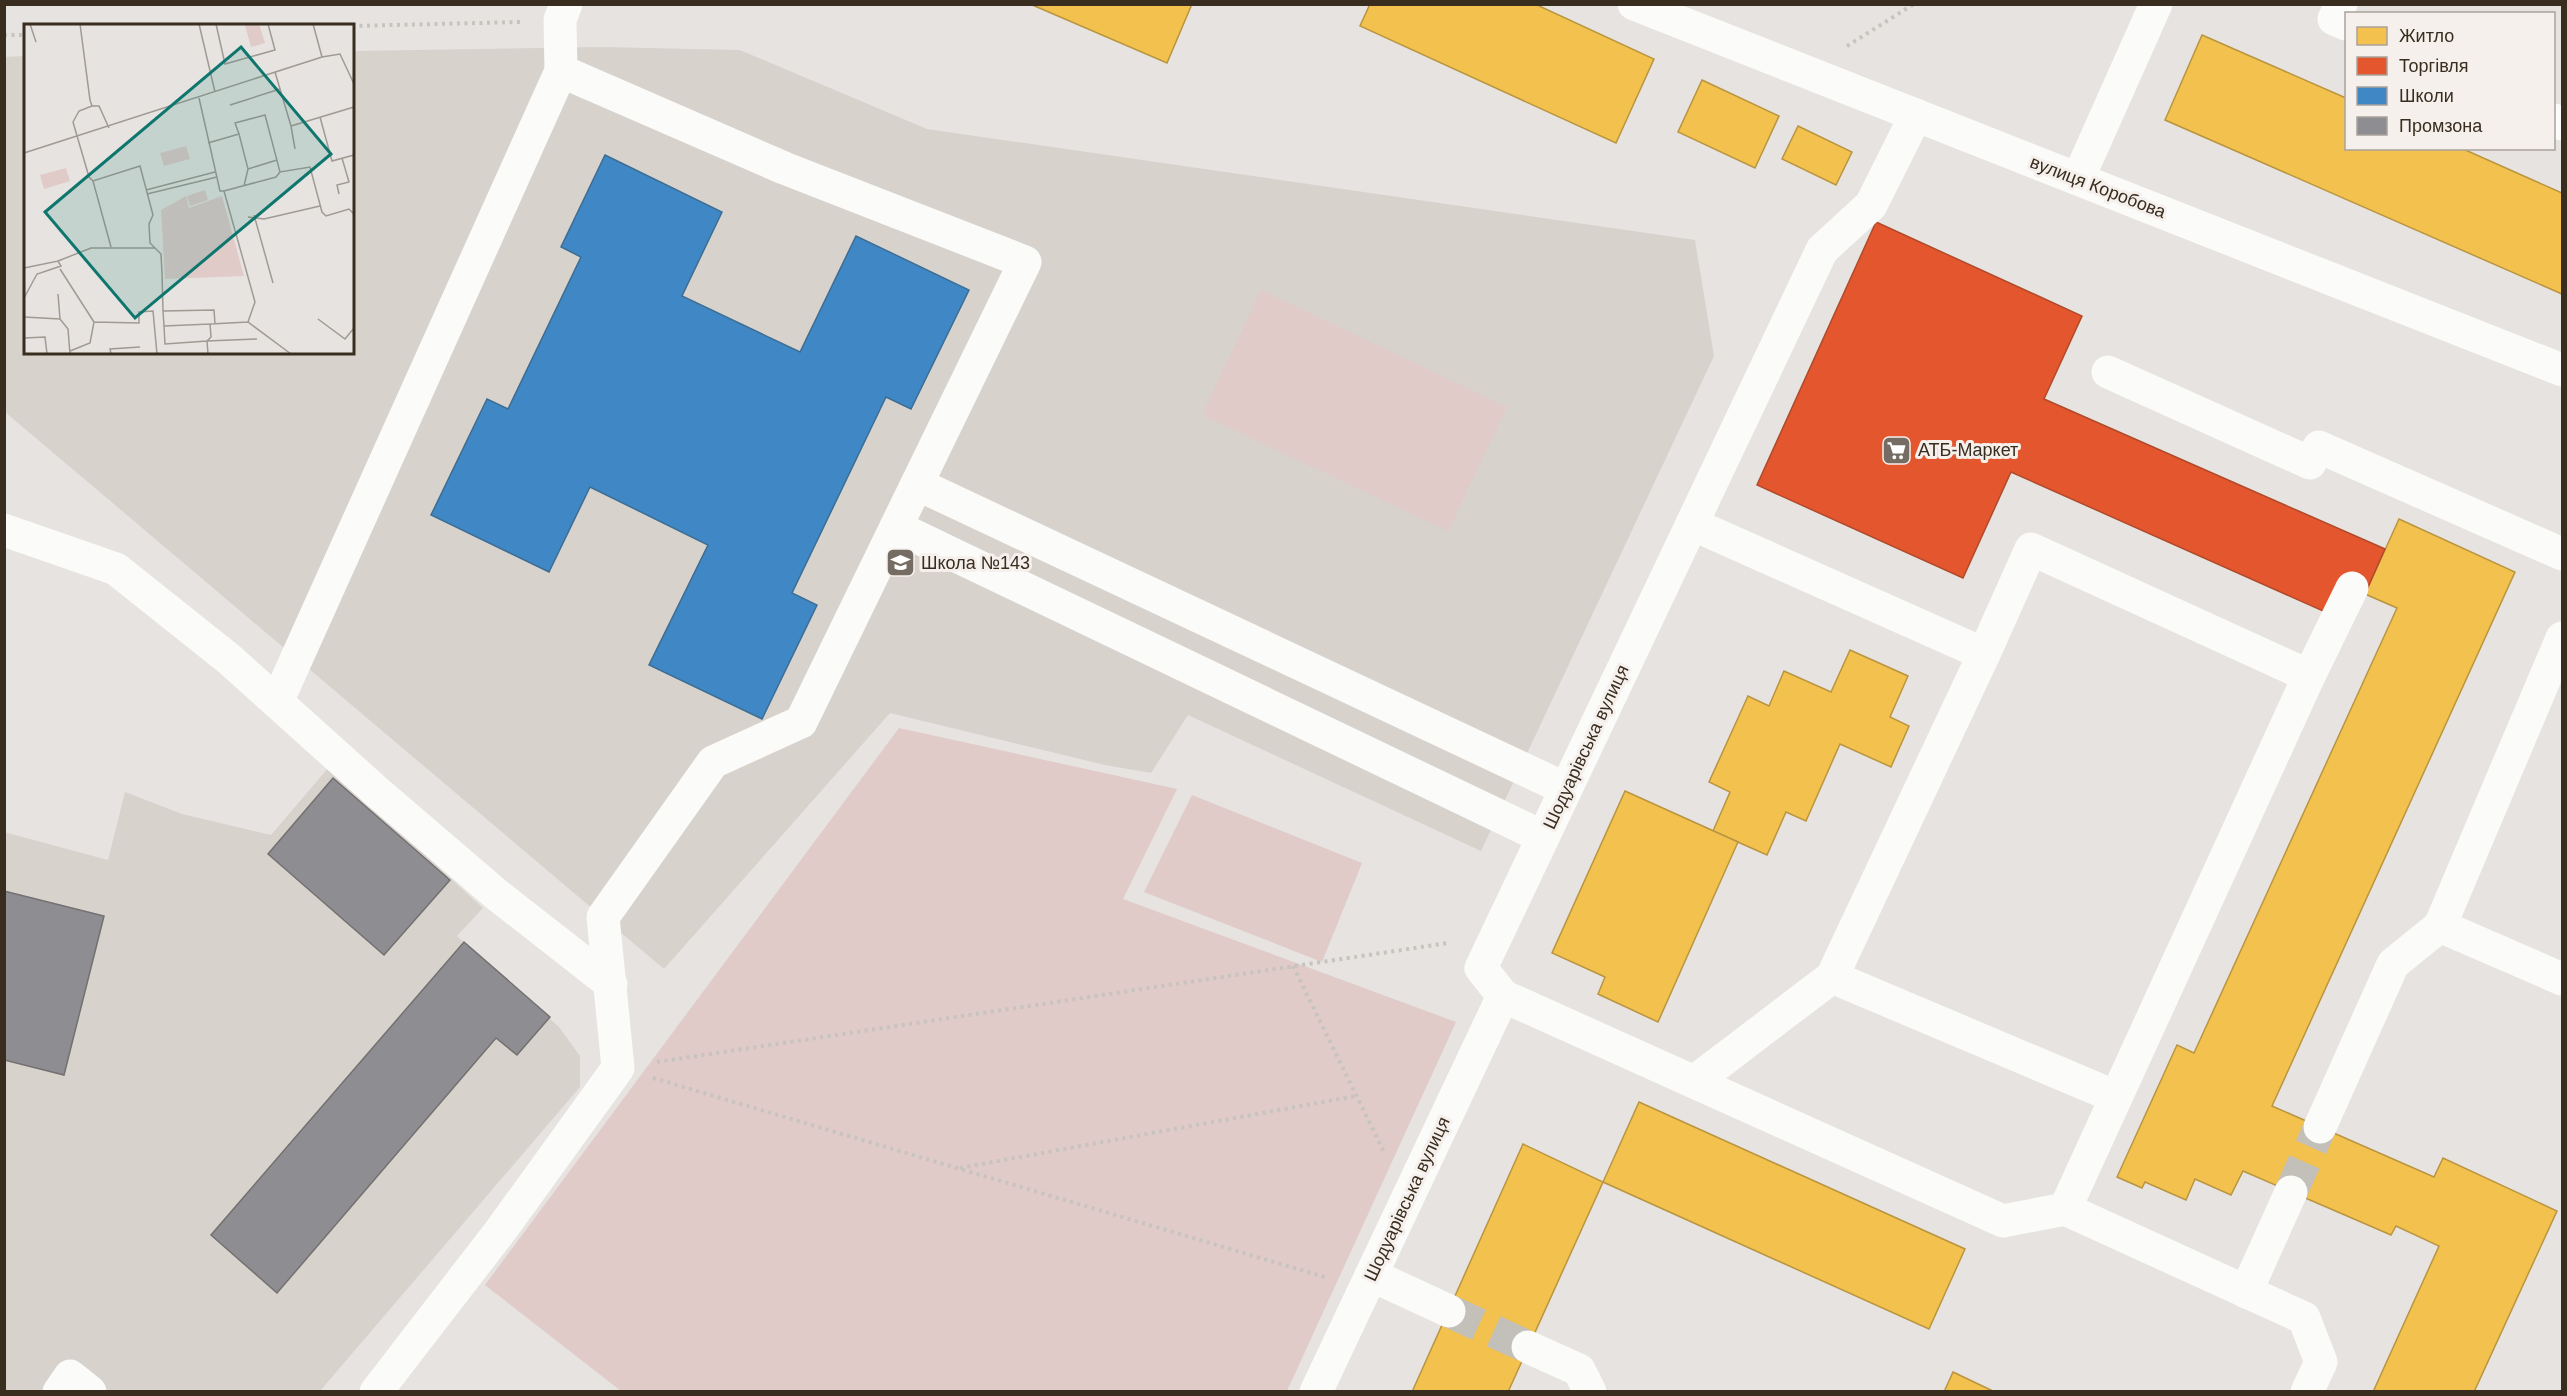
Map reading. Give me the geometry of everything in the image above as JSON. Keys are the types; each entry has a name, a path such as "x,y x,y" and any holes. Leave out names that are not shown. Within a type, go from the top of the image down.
{"street":[{"name":"вулиця Коробова","path":"1634,4 2562,370"},
{"path":"2078,179 2156,4"},
{"path":"2341,4 2334,19 2345,24"},
{"path":"277,702 561,71 563,12"},
{"path":"376,1392 501,1230 618,1068 603,917 713,762 801,722 1025,262 784,168 561,71"},
{"name":"Шодуарівська вулиця","path":"1316,1392 1503,996 1481,968 1496,936 1822,250 1871,205 1916,115"},
{"path":"2108,372 2310,463 2319,447 2562,554"},
{"path":"917,484 1566,789"},
{"path":"1692,524 1984,654"},
{"path":"896,527 1543,837"},
{"path":"4,530 116,569 229,659 487,886 611,984"},
{"path":"1695,1082 1832,977 2031,549 2309,676"},
{"path":"2065,1209 2309,676 2352,588"},
{"path":"2320,1127 2393,964 2440,926 2562,638"},
{"path":"2440,926 2562,979"},
{"path":"1832,977 2116,1097"},
{"path":"1503,996 2003,1221 2065,1209 2304,1318 2320,1362 2307,1392"},
{"path":"2246,1292 2291,1192"},
{"path":"1368,1282 1449,1311"},
{"path":"1528,1347 1579,1384"},
{"path":"59,1392 70,1376 90,1392"}],"path":[{"path":"1806,72 1914,4"},
{"path":"354,26 563,12"},
{"path":"4,35 24,35"},
{"path":"618,1068 1496,936"},
{"path":"1293,966 1407,1200"},
{"path":"618,1068 959,1168 1368,1282"},
{"path":"959,1168 1356,1096"}],"shaded area":[{"name":"Школа №143","path":"601,47 740,50 927,129 1695,240 1714,356 1481,851 1188,715 1151,773 1105,765 890,713 664,969 5,412 4,57 24,56 24,354 354,354 354,51"},
{"path":"1261,290 1507,407 1448,531 1202,415"},
{"path":"899,728 1177,789 1123,899 1456,1022 1287,1391 621,1391 485,1285"},
{"path":"329,767 483,908 457,936 559,1027 580,1056 580,1087 320,1391 5,1391 4,832 108,860 125,792 182,814 271,835"},
{"path":"1192,795 1362,863 1322,962 1144,892"}],"building: Житло":[{"path":"1030,4 1192,4 1167,63"},
{"path":"1370,4 1535,4 1654,59 1616,143 1360,26"},
{"path":"2202,35 2345,98 2345,150 2465,150 2562,193 2562,294 2165,120"},
{"path":"1702,80 1779,116 1755,168 1678,132"},
{"path":"1798,126 1852,152 1836,185 1782,159"},
{"path":"2399,519 2515,572 2272,1106 2434,1177 2443,1158 2557,1211 2474,1392 2373,1392 2439,1246 2396,1226 2391,1235 2243,1171 2231,1195 2195,1179 2186,1200 2145,1182 2142,1188 2117,1177 2177,1045 2194,1053 2397,608 2365,594"},
{"path":"1850,650 1908,676 1890,717 1909,726 1891,767 1840,744 1806,821 1786,812 1767,855 1713,831 1730,792 1709,782 1748,696 1769,706 1784,671 1831,692"},
{"path":"1625,791 1738,842 1658,1022 1598,994 1605,977 1552,953"},
{"path":"1639,1102 1965,1249 1929,1329 1603,1182"},
{"path":"1523,1144 1603,1182 1508,1392 1412,1392"},
{"path":"1953,1372 1995,1392 1944,1392"}],"building: Торгівля":[{"path":"1876,222 2082,316 2044,399 2385,549 2365,594 2332,615 2011,472 1963,578 1757,485"}],"building: Школи":[{"path":"605,155 722,212 682,296 800,352 856,236 969,290 911,409 886,397 792,593 817,605 762,719 649,665 708,545 590,487 549,572 431,515 487,399 508,409 581,257 561,247"}],"building: Промзона":[{"path":"333,778 450,880 384,955 268,854"},
{"path":"4,891 104,916 64,1075 4,1060"},
{"path":"464,942 550,1017 517,1055 496,1038 277,1293 211,1235"}],"tunnel":[{"path":"2291,1192 2320,1127"},
{"path":"1449,1311 1528,1347"}],"place":[{"name":"АТБ-Маркет","path":"1897,450"},
{"name":"Школа №143","path":"900,563"}]}
